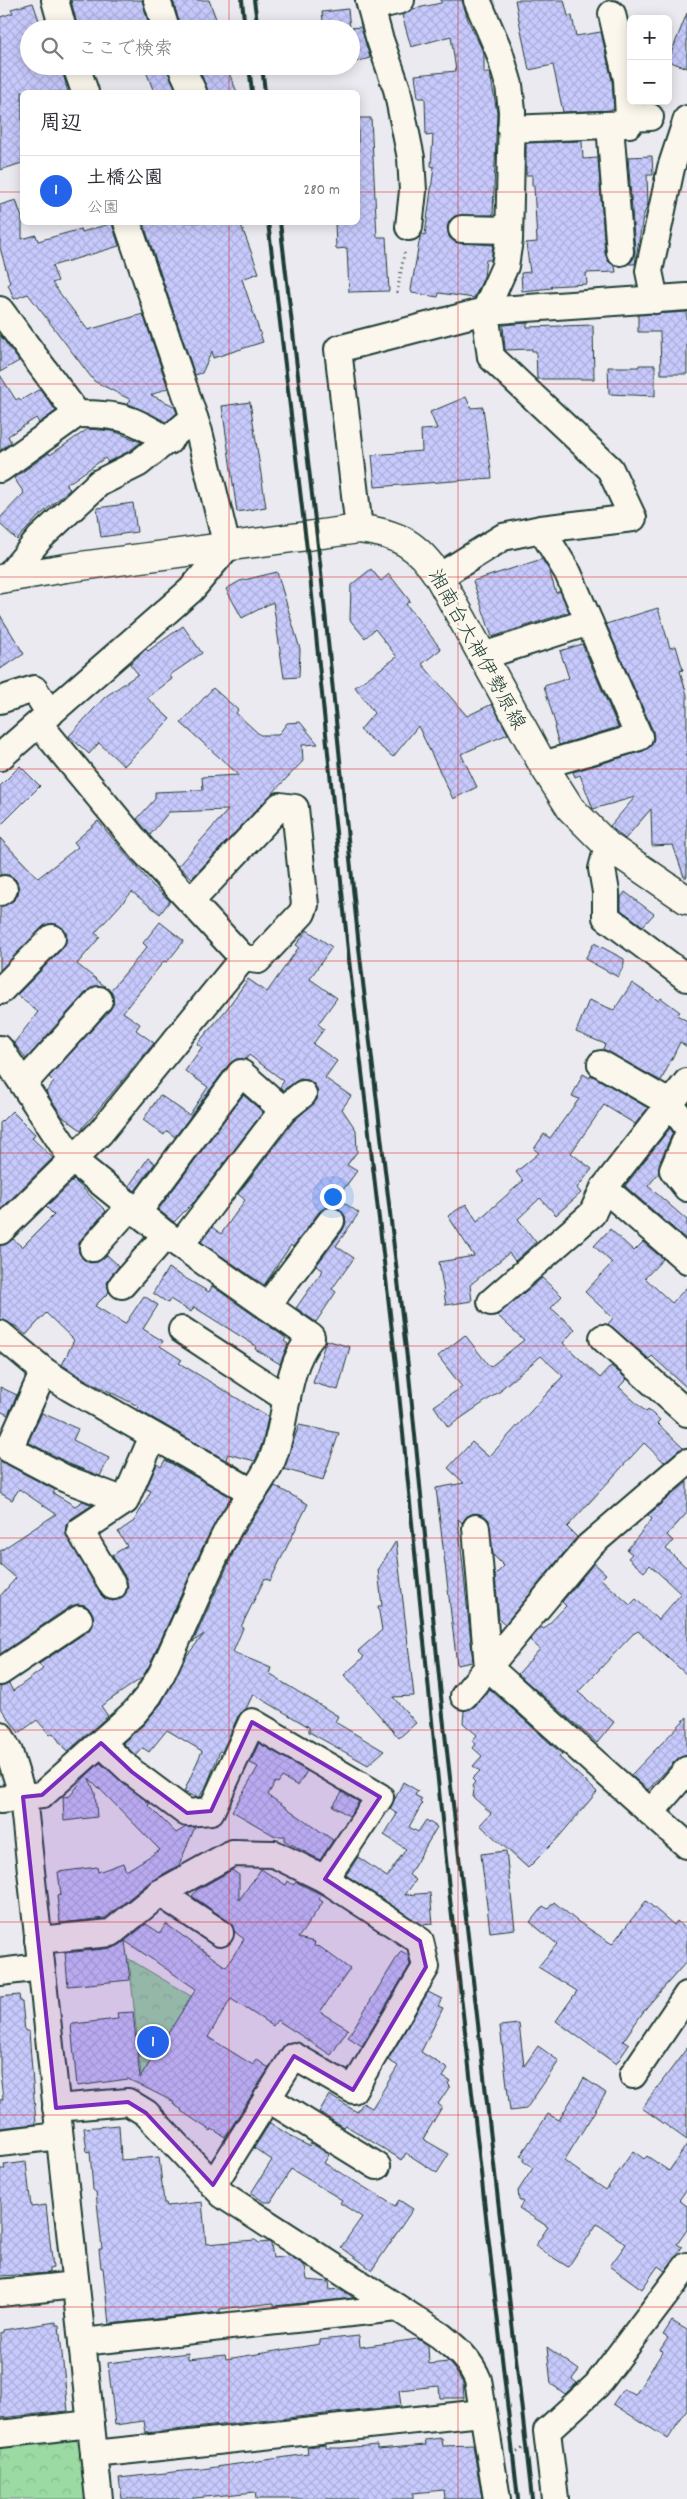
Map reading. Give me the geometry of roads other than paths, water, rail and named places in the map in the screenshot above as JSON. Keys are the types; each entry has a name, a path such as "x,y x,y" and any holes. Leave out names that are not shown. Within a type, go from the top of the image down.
{"main road":[{"name":"湘南台大神伊勢原線","path":"6,578 359,529 380,532 406,543 426,557 439,577 543,764 571,809 608,846 687,900"}],"street":[{"path":"55,0 61,20"},
{"path":"157,0 163,20"},
{"path":"401,0 371,4 378,36 397,89 411,158 413,191 409,227"},
{"path":"439,577 503,537 541,529 633,518 610,469 491,357 485,311 505,266 509,230 510,86 500,51 477,0"},
{"path":"612,14 627,79 630,120 620,252"},
{"path":"79,75 84,90"},
{"path":"185,75 192,90"},
{"path":"655,300 649,271 671,168 687,119"},
{"path":"511,129 630,120"},
{"path":"0,757 190,590 227,547 194,418 128,225"},
{"path":"462,229 509,230"},
{"path":"359,529 338,350 485,311 687,297"},
{"path":"0,310 77,414"},
{"path":"0,469 77,414 110,414 139,422 169,441"},
{"path":"6,578 40,538 99,483 139,463 169,441 194,418"},
{"path":"541,529 568,573 639,737 543,764"},
{"path":"483,656 589,622"},
{"path":"0,700 34,689 45,719 143,850 192,900 243,958 258,960 302,913 306,897 295,808 280,806 192,900"},
{"path":"608,846 602,869 606,892 606,917 687,978"},
{"path":"0,992 52,938"},
{"path":"0,1231 100,1133 243,958"},
{"path":"24,1083 99,1000"},
{"path":"0,1049 73,1160 173,1240 311,1337 304,1346 298,1362 272,1461 228,1530 162,1673 149,1695 102,1742 42,1795 11,1799"},
{"path":"601,1064 669,1103 687,1126"},
{"path":"93,1248 134,1210 241,1073 293,1102 173,1240 122,1285"},
{"path":"491,1302 592,1214 604,1188 687,1082"},
{"path":"687,1137 672,1170 687,1188"},
{"path":"604,1188 687,1260"},
{"path":"267,1306 331,1222"},
{"path":"182,1330 210,1360 288,1399"},
{"path":"0,1334 44,1371 252,1492"},
{"path":"603,1338 687,1413"},
{"path":"44,1371 9,1449 66,1479 125,1501"},
{"path":"113,1586 80,1531 125,1501 154,1436"},
{"path":"464,1696 589,1546 687,1462"},
{"path":"476,1528 488,1668 687,1845"},
{"path":"0,1672 79,1619"},
{"path":"102,1742 132,1772 187,1813 211,1811 252,1722 380,1797 325,1879"},
{"path":"0,1735 9,1752 11,1799 38,1940 99,2499"},
{"path":"651,1812 687,1770"},
{"path":"38,1940 111,1934 160,1893 232,1853 274,1854 325,1879 420,1941 426,1967 353,2090 294,2056 213,2185"},
{"path":"160,1893 219,1934"},
{"path":"0,1972 41,1967"},
{"path":"633,2075 687,1995"},
{"path":"267,2098 377,2166"},
{"path":"56,2108 128,2102 146,2113 223,2195 441,2336 472,2365 478,2380 497,2499"},
{"path":"0,2143 60,2136"},
{"path":"555,2499 547,2431 597,2385 687,2266"},
{"path":"0,2293 76,2285"},
{"path":"82,2342 397,2308"},
{"path":"94,2454 482,2412"},
{"path":"0,2434 90,2424"}],"railway":[{"path":"242,0 244,20"},
{"path":"254,0 257,20"},
{"path":"250,75 252,90"},
{"path":"263,75 265,90"},
{"path":"268,225 309,566 349,960 397,1374 450,1899 518,2499"},
{"path":"280,225 320,563 360,957 409,1375 443,1716 532,2499"}],"place":[{"name":"土橋公園","path":"153,2042"}]}
